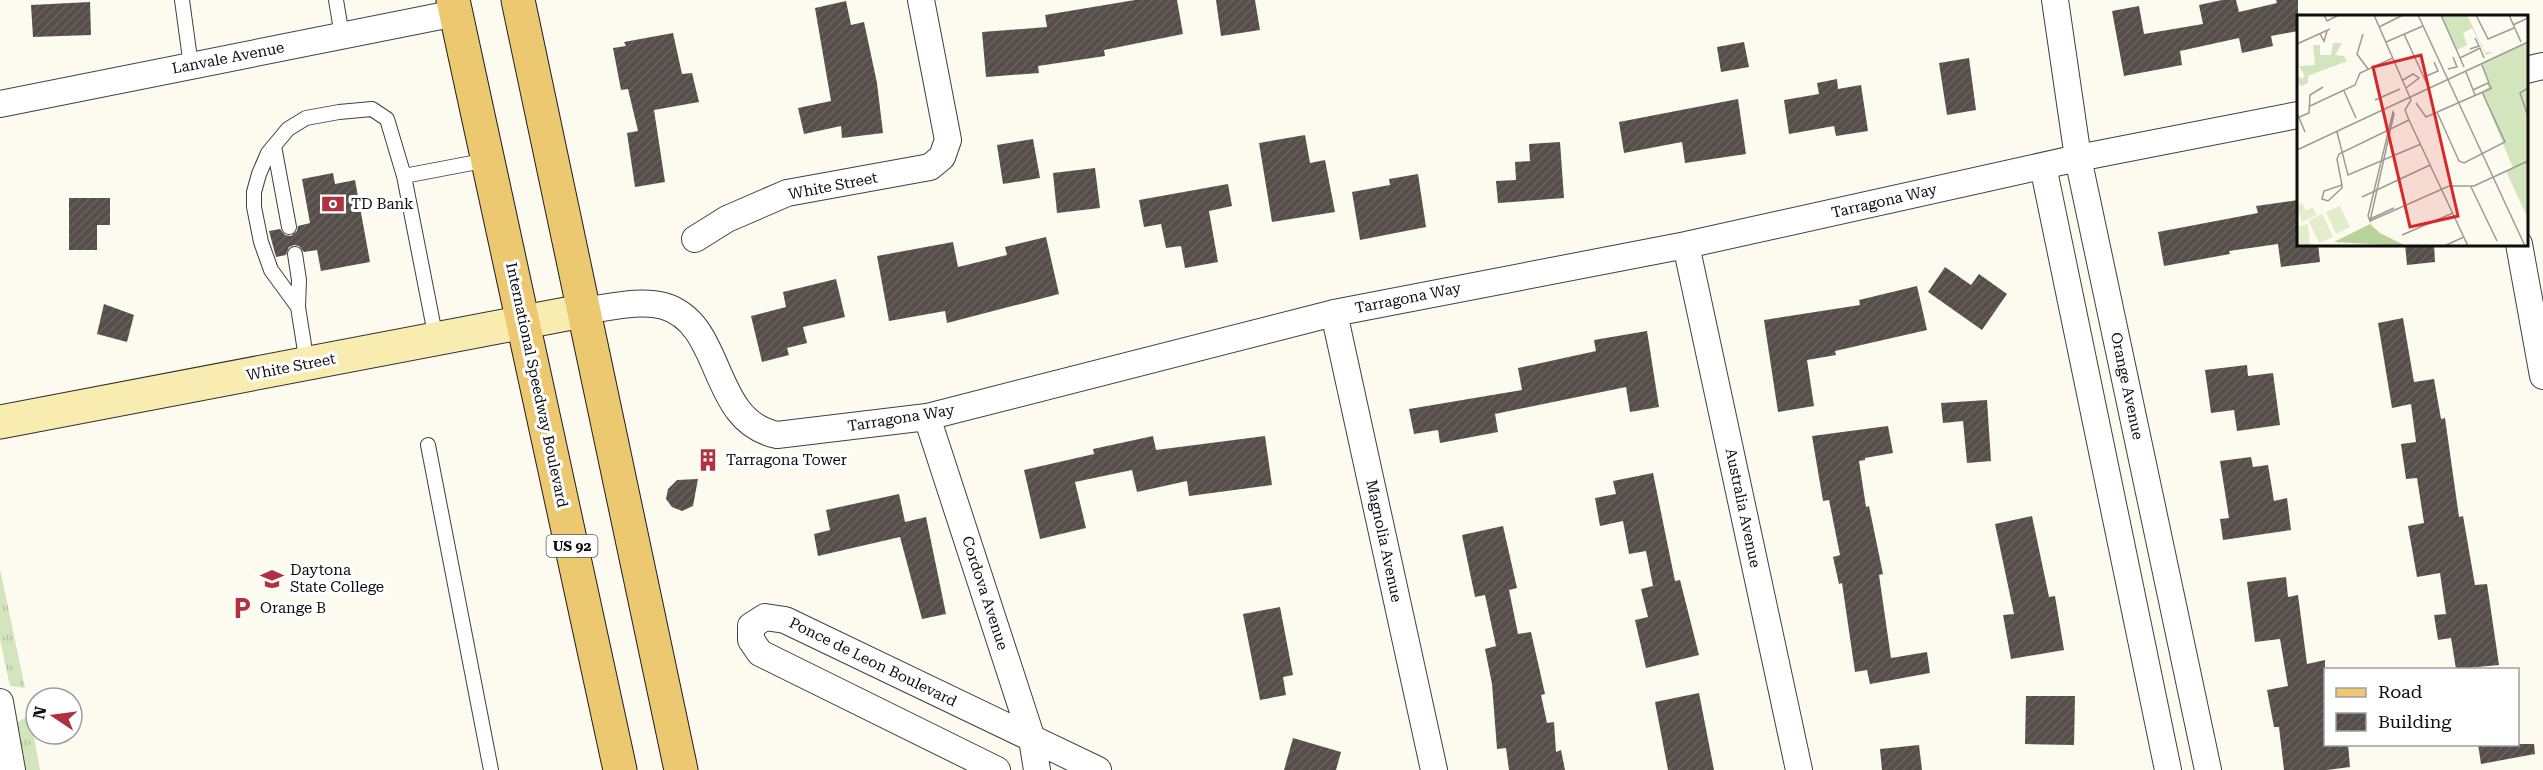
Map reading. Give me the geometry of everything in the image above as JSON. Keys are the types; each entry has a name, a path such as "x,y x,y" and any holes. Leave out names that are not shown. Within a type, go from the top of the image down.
{"main road":[{"path":"518,0 681,770"},
{"name":"International Speedway Boulevard","path":"454,6 621,766"}],"street":[{"name":"White Street","path":"695,239 727,219 787,194 930,167 942,156 948,140 921,0"},
{"name":"Orange Avenue","path":"2055,0 2078,158 2208,770"},
{"name":"Lanvale Avenue","path":"0,104 342,36 454,6"},
{"path":"2528,70 2543,66"},
{"name":"Tarragona Way","path":"582,311 636,304 664,306 685,317 704,342 732,402 751,425 762,432 777,435 927,417 1334,313 1686,245 2078,158 2297,115"},
{"path":"2043,166 2168,770"},
{"name":"Australia Avenue","path":"1686,245 1799,770"},
{"path":"2519,246 2543,376"},
{"name":"White Street","path":"0,423 582,311"},
{"name":"Magnolia Avenue","path":"1334,313 1434,770"},
{"name":"Cordova Avenue","path":"927,417 1032,739 1037,770"},
{"path":"2106,471 2143,464"},
{"name":"Ponce de Leon Boulevard","path":"996,770 760,653 751,640 751,626 765,617 785,620 1098,770"},
{"path":"0,702 12,770"},
{"path":"2160,731 2198,722"}],"lane":[{"path":"182,0 191,66"},
{"path":"336,0 342,36"},
{"path":"298,307 271,270 261,242 254,207 254,192 259,174 268,153 288,129 306,118 372,109 387,119 404,176 436,339"},
{"path":"274,146 289,227"},
{"path":"404,176 488,160"},
{"path":"294,254 299,280 298,307 307,364"},
{"path":"428,445 491,770"}],"green space":[{"path":"0,569 24,688 10,686 0,640"},
{"path":"24,718 24,746 36,746 40,770 24,770 18,722"}],"building":[{"path":"1135,0 1177,0 1183,34 1104,50 1105,56 1038,66 1039,73 986,77 982,32 1047,27 1045,15"},
{"path":"1216,0 1255,0 1260,30 1221,36"},
{"path":"2222,0 2236,0 2239,12 2277,3 2276,0 2298,0 2297,31 2271,36 2273,46 2242,53 2239,38 2180,51 2182,65 2124,76 2112,11 2139,6 2144,34 2203,24 2199,5"},
{"path":"846,1 851,25 864,22 877,83 883,133 842,138 841,126 804,134 798,108 831,101 815,8"},
{"path":"90,2 91,35 33,37 31,5"},
{"path":"673,33 682,74 692,73 699,102 654,110 665,182 635,187 627,133 638,131 628,89 621,90 613,48 626,46 624,42"},
{"path":"1744,42 1749,67 1721,72 1717,47"},
{"path":"1969,58 1976,110 1947,115 1939,63"},
{"path":"1837,79 1838,89 1861,85 1868,131 1836,136 1834,126 1789,134 1784,100 1819,94 1817,83"},
{"path":"1738,99 1746,154 1685,163 1682,142 1624,153 1619,122"},
{"path":"1305,135 1310,163 1325,160 1335,212 1272,222 1259,143"},
{"path":"1033,139 1040,178 1003,184 997,145"},
{"path":"1560,142 1564,198 1498,203 1496,181 1516,180 1515,162 1530,161 1529,144"},
{"path":"1095,168 1100,208 1057,213 1053,173"},
{"name":"TD Bank","path":"333,173 335,184 355,180 370,262 321,271 317,250 304,252 299,246 294,245 289,247 286,255 276,257 269,231 280,229 285,235 291,236 297,231 298,226 310,223 302,179"},
{"path":"1418,174 1426,227 1360,240 1352,192 1390,185 1389,179"},
{"path":"1228,184 1232,206 1209,211 1218,262 1185,268 1181,246 1166,248 1161,224 1144,227 1139,200"},
{"path":"69,198 110,198 110,225 97,225 97,250 69,250"},
{"path":"2297,200 2297,246 2318,246 2320,262 2281,267 2278,244 2229,251 2230,254 2164,266 2158,232 2258,213 2256,206"},
{"path":"1046,237 1059,294 947,323 945,311 889,321 877,256 953,242 958,267 1007,255 1005,247"},
{"path":"2405,246 2434,246 2435,262 2407,265"},
{"path":"1945,267 1971,285 1979,274 2007,294 1982,330 1928,292"},
{"path":"836,279 845,317 803,327 807,343 787,348 789,355 762,362 751,316 786,307 783,292"},
{"path":"1917,286 1927,330 1835,351 1836,355 1807,360 1814,406 1778,412 1764,320 1860,305 1859,300"},
{"path":"104,304 134,315 127,342 97,334"},
{"path":"2403,318 2414,382 2434,379 2441,419 2445,418 2459,517 2463,516 2475,585 2487,584 2499,665 2456,668 2451,638 2438,640 2434,615 2446,614 2440,573 2417,577 2408,526 2424,523 2417,478 2406,479 2401,444 2416,442 2411,404 2392,408 2378,323"},
{"path":"1647,331 1659,407 1630,412 1626,387 1495,414 1498,432 1440,443 1438,430 1414,434 1409,409 1522,390 1518,368 1596,351 1594,340"},
{"path":"2247,365 2248,376 2273,373 2280,425 2237,431 2234,410 2211,413 2205,370"},
{"path":"1987,400 1991,461 1967,463 1963,421 1943,423 1941,403"},
{"path":"1888,426 1893,453 1859,461 1866,507 1869,506 1883,574 1879,575 1891,658 1927,652 1930,673 1870,684 1867,670 1855,672 1842,583 1839,584 1833,557 1840,555 1829,500 1823,501 1812,436"},
{"path":"1153,436 1156,450 1265,436 1272,485 1189,496 1187,481 1137,492 1132,470 1075,482 1086,528 1040,539 1024,470 1094,454 1093,449"},
{"path":"2251,457 2253,467 2268,465 2274,501 2287,498 2291,530 2223,540 2220,519 2229,518 2220,461"},
{"path":"1653,473 1675,581 1680,580 1699,655 1646,668 1635,620 1648,617 1641,589 1653,586 1646,551 1629,554 1623,521 1600,526 1595,498 1616,494 1613,481"},
{"path":"698,479 693,506 682,511 672,507 666,499 668,489 677,480"},
{"path":"899,494 905,522 926,517 946,614 922,619 900,537 818,556 814,534 830,530 826,510"},
{"path":"2032,516 2049,597 2055,596 2064,650 2011,659 2003,615 2014,614 1995,524"},
{"path":"1503,526 1517,588 1509,590 1518,634 1531,632 1545,694 1541,695 1547,723 1554,722 1556,752 1561,750 1565,770 1509,770 1506,748 1497,749 1492,684 1485,649 1496,646 1485,595 1475,597 1462,535"},
{"path":"2286,577 2288,597 2298,595 2307,664 2325,660 2324,746 2348,746 2350,767 2327,770 2284,770 2279,727 2274,727 2267,690 2288,686 2280,639 2255,642 2247,582"},
{"path":"1280,607 1293,675 1283,677 1286,695 1260,700 1243,614"},
{"path":"1699,693 1714,770 1668,770 1655,702"},
{"path":"2026,696 2075,696 2074,745 2025,744"},
{"path":"1293,738 1341,752 1336,770 1284,770"},
{"path":"2534,744 2535,754 2481,764 2478,746"},
{"path":"1919,745 1922,770 1882,770 1880,749"}],"place":[{"name":"TD Bank","path":"333,204"},
{"name":"Tarragona Tower","path":"708,460"},
{"name":"Daytona State College","path":"272,579"},
{"name":"Orange B","path":"242,608"}]}
